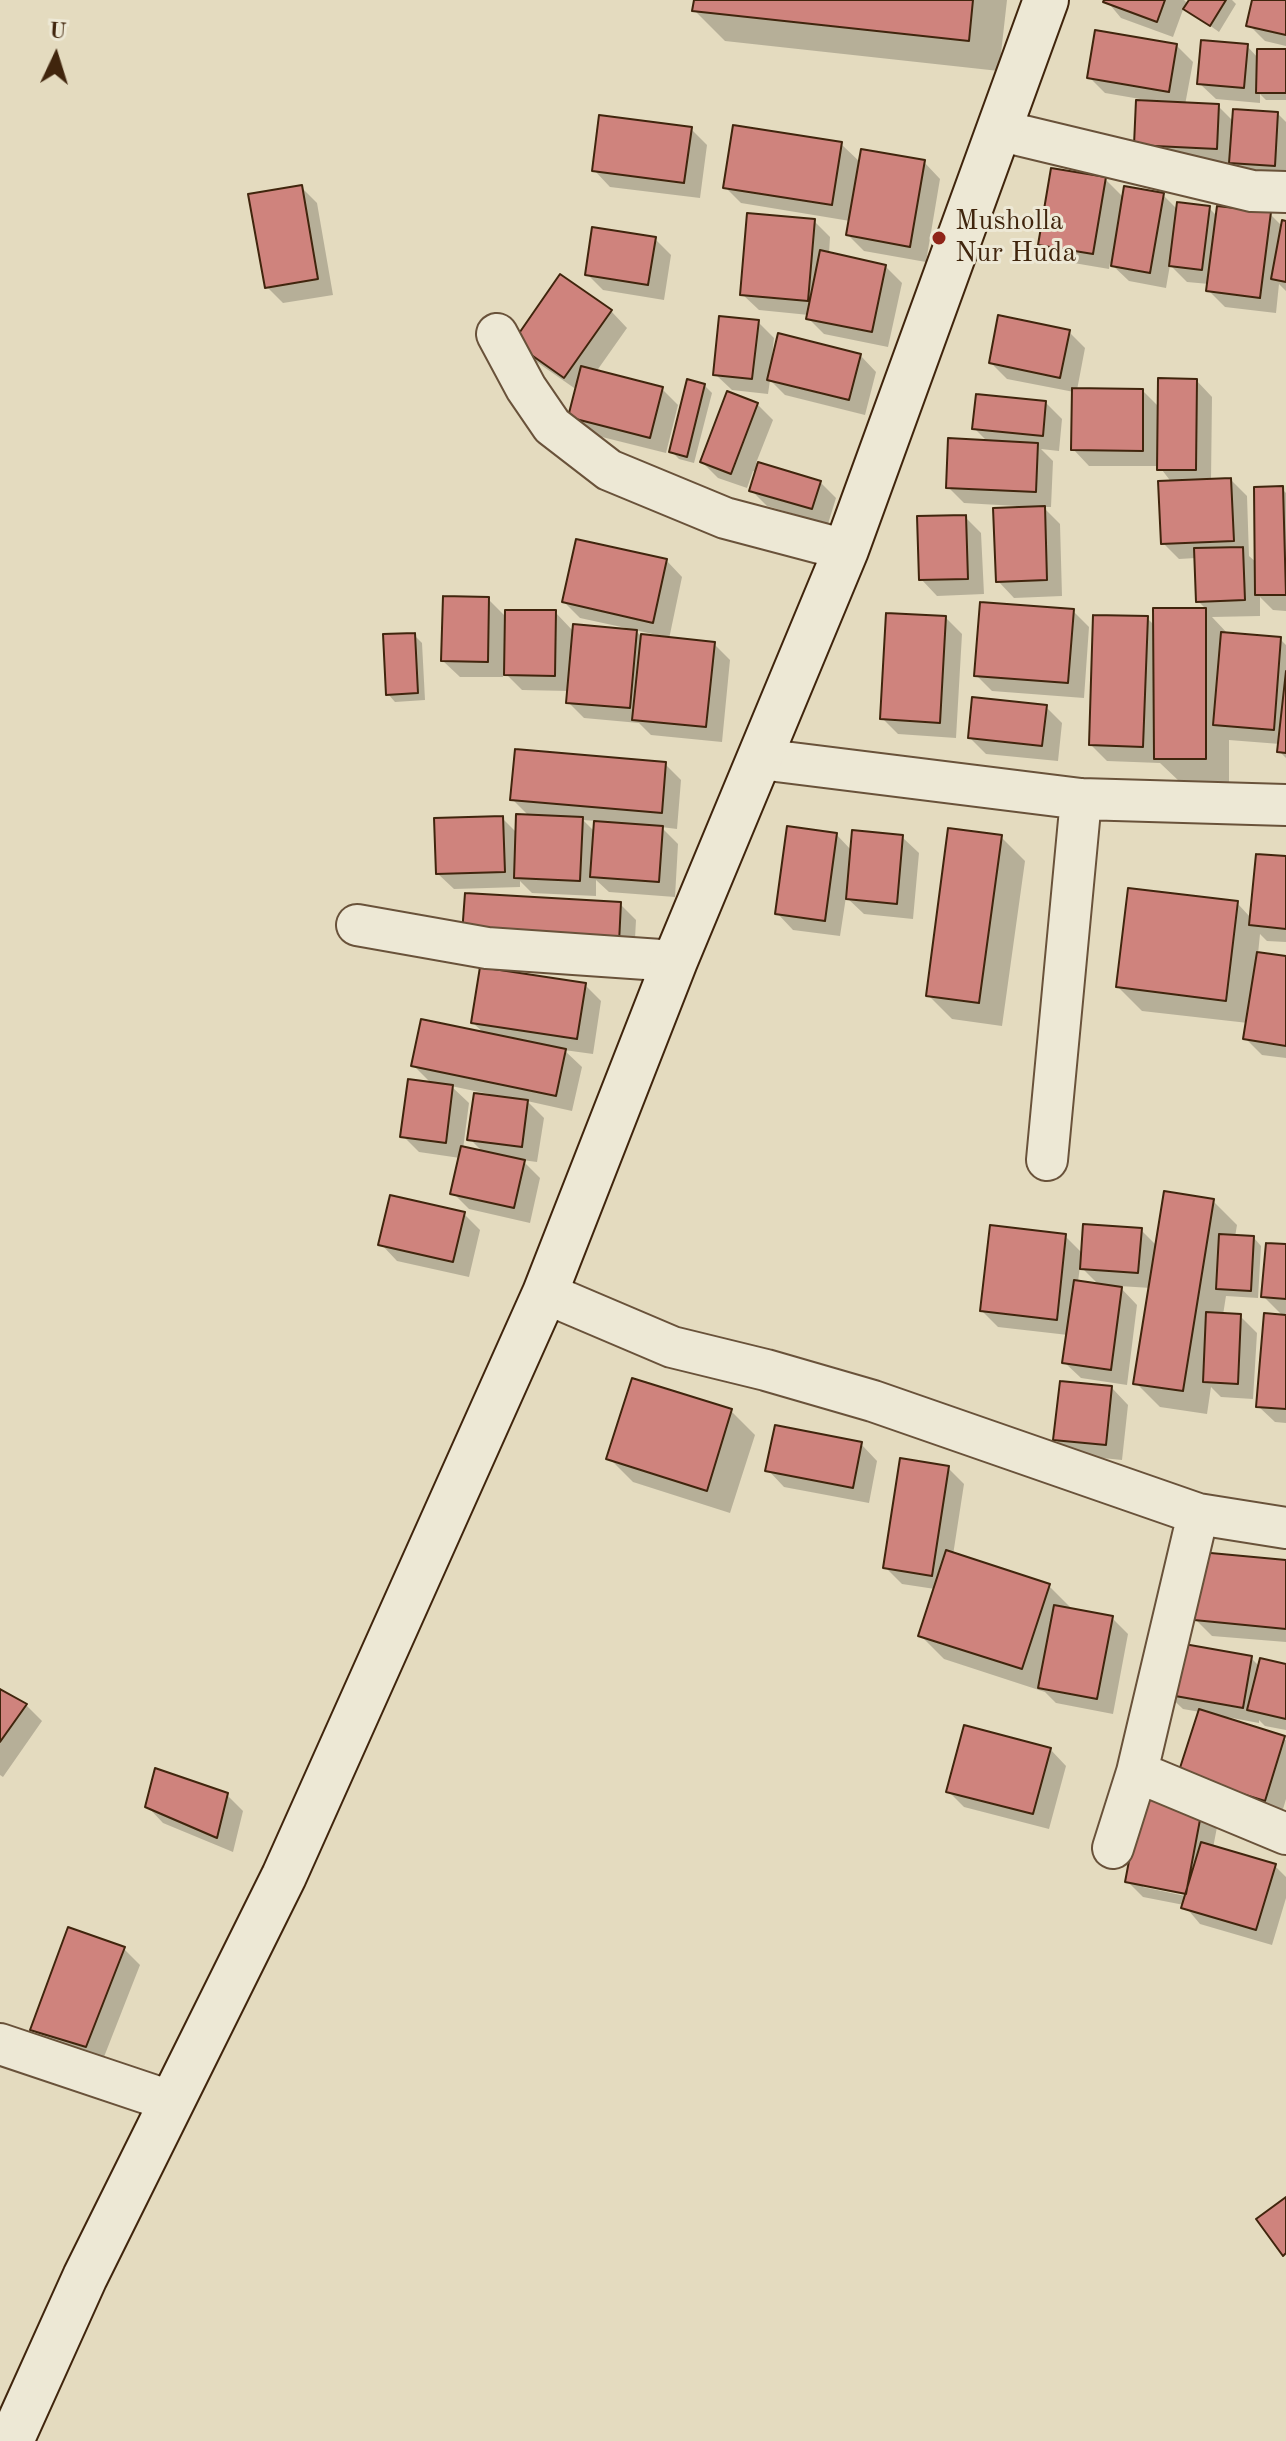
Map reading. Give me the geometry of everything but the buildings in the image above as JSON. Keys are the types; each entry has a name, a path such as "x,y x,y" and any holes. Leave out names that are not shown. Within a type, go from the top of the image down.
{"street":[{"path":"11,2441 85,2277 170,2101 284,1876 545,1293 675,961 846,550 1046,0"},
{"path":"998,130 1252,191 1286,192"},
{"path":"497,334 526,388 552,426 609,470 725,518 846,550"},
{"path":"760,759 1081,799 1286,805"},
{"path":"1047,1160 1081,799"},
{"path":"357,925 487,948 675,961"},
{"path":"545,1293 672,1347 873,1401 1198,1514 1286,1528"},
{"path":"1113,1848 1137,1772 1198,1514"},
{"path":"1137,1772 1286,1834"},
{"path":"0,2044 170,2101"}],"place":[{"name":"Musholla Nur Huda","path":"939,238"}]}
